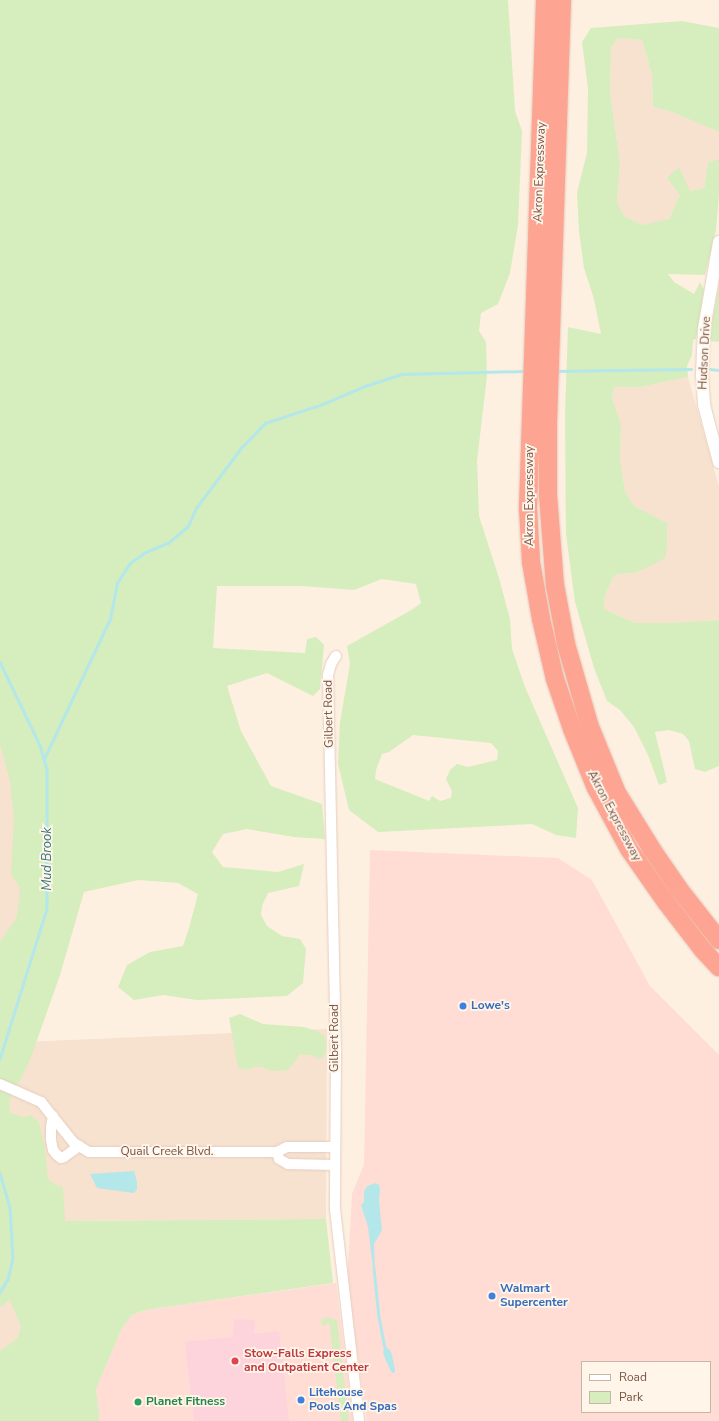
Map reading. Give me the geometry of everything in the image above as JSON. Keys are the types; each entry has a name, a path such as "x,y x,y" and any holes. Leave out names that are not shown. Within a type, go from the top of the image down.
{"highway":[{"name":"Akron Expressway","path":"545,0 528,508 531,562 541,619 555,679 572,729 596,788 629,849 666,902 702,949 719,967"},
{"name":"Akron Expressway","path":"562,0 548,427 548,495 555,585 566,644 590,727 617,793 653,851 679,889 719,940"}],"street":[{"name":"Hudson Drive","path":"719,242 704,329 702,375 704,405 719,462"},
{"name":"Gilbert Road","path":"336,656 331,664 328,676 336,1049 335,1209 359,1421"},
{"name":"Quail Creek Blvd.","path":"0,1084 22,1092 41,1102 74,1143 89,1152 277,1152 281,1148 287,1147 335,1147"},
{"path":"53,1116 50,1127 51,1140 53,1150 57,1155 61,1158 79,1146"},
{"path":"277,1152 279,1159 288,1164 335,1164"}],"shaded area":[{"path":"618,38 642,40 652,75 653,107 672,112 719,132 719,160 717,159 708,163 704,188 680,195 669,219 657,223 642,225 624,216 617,202 620,163 610,92 611,48"},
{"path":"688,377 719,487 719,620 635,623 604,609 605,596 612,579 617,574 633,573 667,546 667,523 634,506 625,491 620,459 621,424 612,398 614,387 641,387"},
{"path":"0,740 23,760 31,907 0,1031"},
{"path":"370,850 558,858 592,880 650,986 719,1055 719,1421 367,1421 347,1284 352,1194 364,1164"},
{"path":"327,1029 326,1219 64,1221 65,1370 0,1374 0,1043"},
{"path":"336,1283 353,1421 100,1421 96,1389 122,1328 132,1315 146,1310"},
{"name":"Stow-Falls Express and Outpatient Center","path":"234,1319 255,1320 254,1334 279,1331 289,1421 194,1421 185,1342 233,1337"}],"green space":[{"path":"0,0 508,0 515,111 522,131 518,225 510,273 498,304 481,313 479,331 486,342 487,376 477,461 479,516 499,578 510,619 512,649 525,687 578,808 576,838 556,835 532,824 378,832 349,810 338,764 340,722 350,664 347,646 421,603 416,584 382,579 354,590 302,586 217,586 213,648 305,653 307,639 316,637 324,645 320,689 313,696 267,673 227,686 241,731 271,786 322,804 325,839 294,837 247,829 223,834 212,852 223,867 278,872 304,864 299,886 268,893 262,906 261,915 267,926 282,936 300,939 306,949 303,983 287,996 197,1000 163,995 134,1000 118,987 127,965 150,952 183,946 198,894 178,883 138,880 84,892 60,975 30,1060 9,1102 10,1113 23,1117 31,1115 39,1123 45,1148 48,1179 55,1185 63,1187 65,1221 326,1219 333,1283 146,1310 132,1315 122,1328 96,1389 100,1421 0,1421 0,1351 18,1338 21,1326 10,1300 0,1307 0,942 16,919 20,887 11,875 14,819 10,781 0,744","holes":["413,735 491,743 498,751 497,760 468,767 457,764 450,770 446,779 452,791 451,798 440,801 432,796 429,801 375,779 376,770 382,754 389,752"]},
{"path":"682,21 719,28 719,132 672,112 653,107 652,75 642,40 618,38 611,48 610,92 620,163 617,202 624,216 642,225 669,219 680,195 667,178 679,167 690,191 704,188 708,163 717,159 719,160 719,195 716,230 705,275 668,274 674,282 694,294 700,282 704,290 696,339 693,340 692,355 687,366 688,377 641,387 614,387 612,398 621,424 620,459 625,491 634,506 667,523 667,546 665,558 633,573 617,574 612,579 605,596 604,609 635,623 719,620 719,766 705,772 695,769 689,741 683,734 669,730 655,732 667,782 659,785 648,755 634,727 620,710 607,701 594,668 575,602 566,534 565,414 568,327 601,334 594,299 584,268 579,232 577,193 587,153 588,88 582,42 591,28"},
{"path":"719,284 719,342 709,341"},
{"path":"240,1014 263,1024 304,1027 324,1035 327,1046 324,1057 319,1059 311,1055 299,1054 295,1062 287,1070 280,1071 268,1070 263,1067 253,1067 246,1070 238,1068 229,1018"},
{"path":"327,1317 337,1320 349,1421 341,1421 329,1321 325,1326 321,1324 321,1320"}],"water":[{"path":"134,1171 137,1189 134,1193 97,1188 90,1174"},
{"path":"376,1183 379,1185 380,1190 379,1201 382,1230 374,1244 375,1268 373,1268 368,1227 361,1205 364,1202 364,1192 367,1186"},
{"path":"385,1347 390,1350 392,1355 395,1370 394,1373 392,1373 386,1361 383,1352"}],"waterway":[{"path":"555,371 691,369"},
{"path":"710,369 719,370"},
{"path":"44,759 110,619 117,583 130,563 144,553 168,543 188,526 196,508 241,448 265,423 323,404 365,386 402,374 526,371"},
{"name":"Mud Brook","path":"0,662 40,745 47,770 47,909 0,1059"},
{"name":"Mud Brook","path":"0,1173 10,1208 13,1258 8,1279 0,1293"},
{"path":"374,1268 379,1317 385,1347"}],"place":[{"name":"Lowe's","path":"463,1006"},
{"name":"Walmart Supercenter","path":"492,1296"},
{"name":"Stow-Falls Express and Outpatient Center","path":"235,1361"},
{"name":"Litehouse Pools And Spas","path":"301,1400"},
{"name":"Planet Fitness","path":"138,1402"}]}
